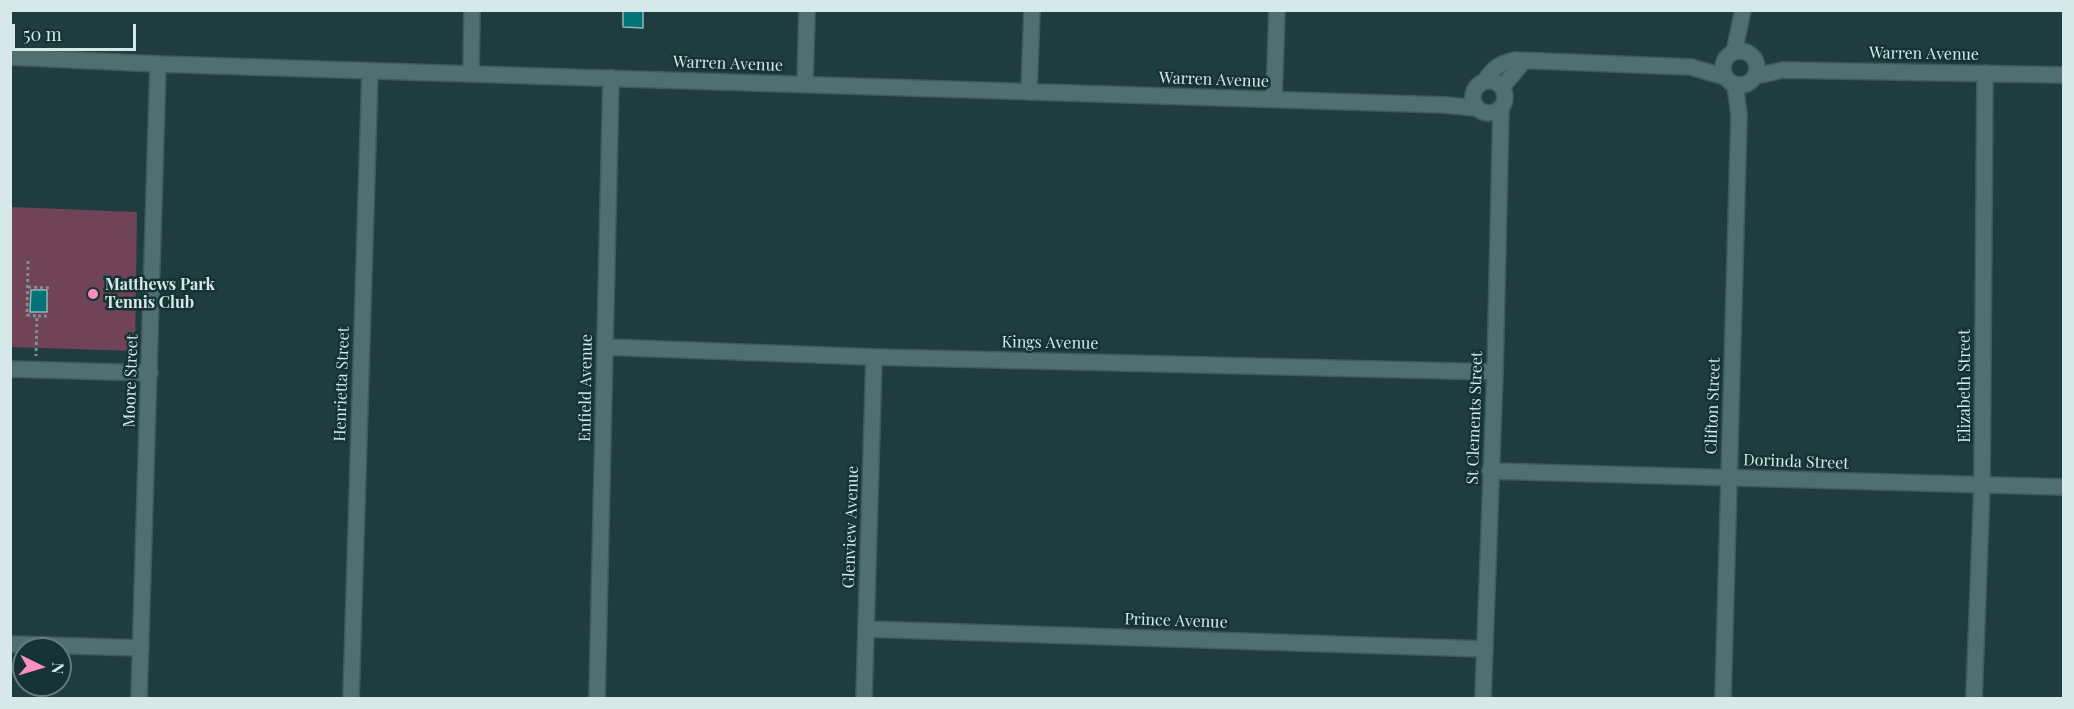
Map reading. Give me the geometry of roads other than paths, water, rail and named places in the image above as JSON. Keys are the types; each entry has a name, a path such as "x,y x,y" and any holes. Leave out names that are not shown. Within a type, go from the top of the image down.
{"street":[{"path":"471,74 472,10"},
{"path":"805,85 807,10"},
{"path":"1029,92 1032,10"},
{"path":"1274,99 1277,10"},
{"name":"Clifton Street","path":"1743,15 1723,71 1745,73"},
{"name":"Clifton Street","path":"1723,699 1739,115 1745,73 1743,15"},
{"path":"1730,56 1740,51 1745,73"},
{"name":"Warren Avenue","path":"1691,67 1730,56"},
{"name":"Warren Avenue","path":"10,57 158,64 1445,105 1480,110"},
{"name":"Warren Avenue","path":"1445,105 1479,85 1492,69 1515,60 1691,67 1745,73 1783,69 2064,75"},
{"path":"1502,87 1524,61"},
{"name":"Moore Street","path":"139,699 158,64"},
{"name":"Henrietta Street","path":"351,699 370,71"},
{"name":"Elizabeth Street","path":"1974,699 1982,485 1985,73"},
{"name":"Enfield Avenue","path":"597,699 610,78"},
{"path":"1480,110 1490,113 1500,108 1505,98 1502,87 1491,80 1479,85 1473,102 1499,139"},
{"name":"St Clements Street","path":"1484,699 1495,372 1500,108"},
{"name":"Kings Avenue","path":"605,347 874,357 1495,372"},
{"name":"Glenview Avenue","path":"864,699 874,357"},
{"path":"10,369 150,374"},
{"name":"Dorinda Street","path":"1491,471 2064,487"},
{"name":"Prince Avenue","path":"866,629 1485,649"},
{"path":"10,644 141,648"}],"place":[{"name":"Matthews Park Tennis Club","path":"93,294"}]}
